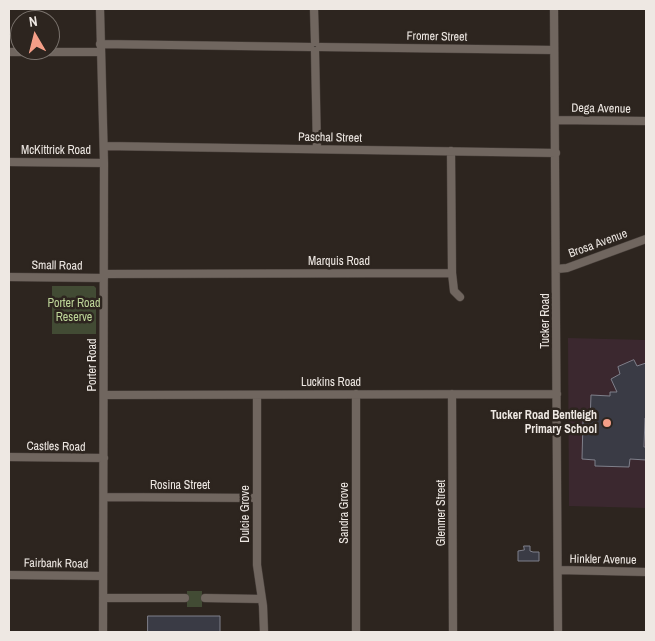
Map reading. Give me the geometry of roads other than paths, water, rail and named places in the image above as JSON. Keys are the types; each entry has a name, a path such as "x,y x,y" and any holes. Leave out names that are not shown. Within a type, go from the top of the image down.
{"street":[{"name":"Porter Road","path":"100,9 104,146 103,632"},
{"path":"314,9 317,149"},
{"name":"Tucker Road","path":"554,9 558,632"},
{"name":"Fromer Street","path":"100,44 554,50"},
{"path":"9,52 101,52"},
{"name":"Dega Avenue","path":"555,120 646,121"},
{"name":"Paschal Street","path":"104,146 556,153"},
{"path":"451,151 452,273 454,291 460,297"},
{"name":"McKittrick Road","path":"9,162 104,163"},
{"name":"Brosa Avenue","path":"557,269 567,268 646,239"},
{"name":"Marquis Road","path":"104,276 452,273"},
{"name":"Small Road","path":"9,277 104,276"},
{"name":"Sandra Grove","path":"356,394 356,632"},
{"name":"Glenmer Street","path":"452,394 453,632"},
{"name":"Luckins Road","path":"104,395 557,394"},
{"name":"Dulcie Grove","path":"258,395 257,565 264,632"},
{"name":"Castles Road","path":"9,457 104,458"},
{"name":"Rosina Street","path":"104,497 257,498"},
{"name":"Hinkler Avenue","path":"558,570 646,572"},
{"name":"Fairbank Road","path":"9,575 103,576"},
{"path":"103,598 185,598"},
{"path":"205,598 262,599"}],"place":[{"name":"Tucker Road Bentleigh Primary School","path":"607,423"}],"park label":[{"name":"Porter Road Reserve","path":"74,311"}]}
